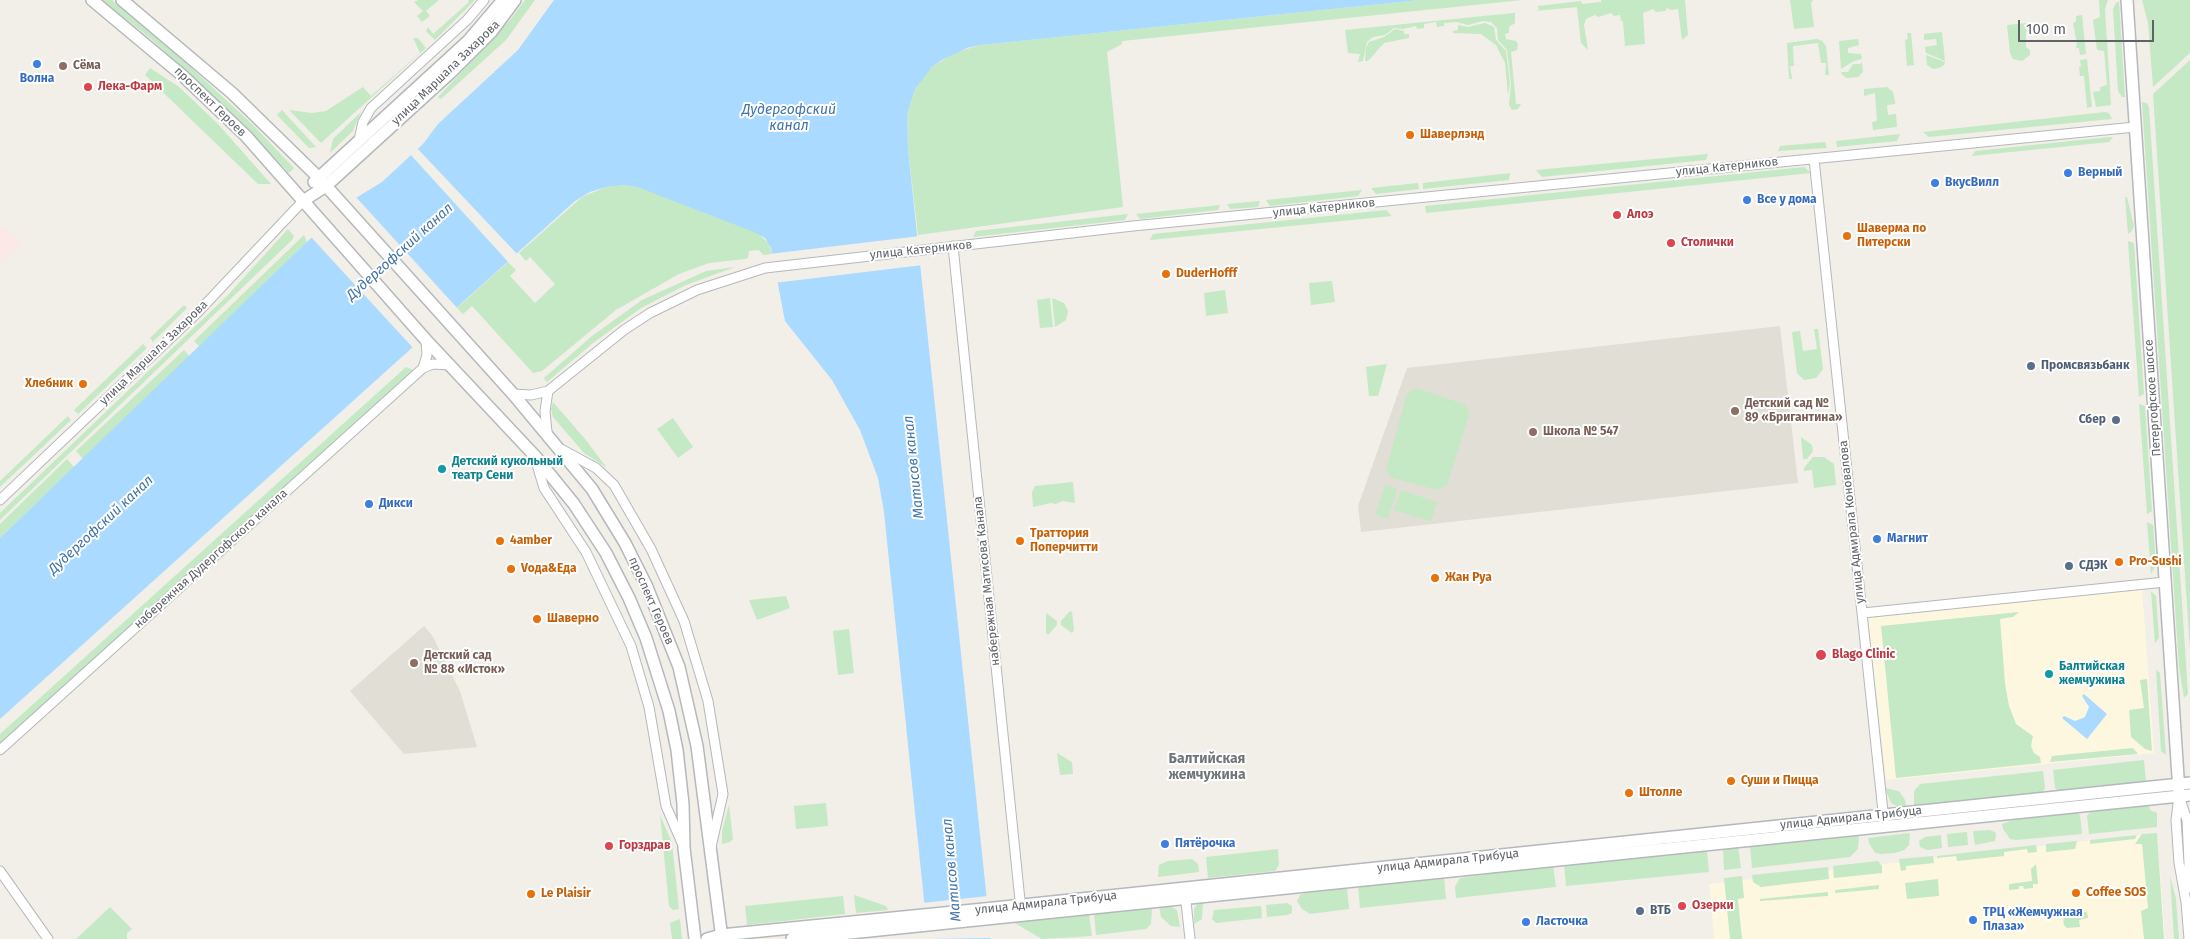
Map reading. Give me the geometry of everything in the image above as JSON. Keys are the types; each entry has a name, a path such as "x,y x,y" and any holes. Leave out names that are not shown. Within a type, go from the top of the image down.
{"street":[{"name":"проспект Героев","path":"92,0 161,56 226,115 426,340 535,456 574,504 606,553 629,598 646,638 669,711 677,750 683,804 684,848 695,939"},
{"name":"проспект Героев","path":"122,0 232,93 322,182 547,432 592,490 625,543 647,586 665,630 689,705 698,746 722,937"},
{"path":"359,140 363,122 371,108 467,20 484,0"},
{"name":"улица Маршала Захарова","path":"0,500 198,312 322,182 359,140 468,41 502,0"},
{"name":"улица Маршала Захарова","path":"322,182 475,49 516,0"},
{"name":"Петергофское шоссе","path":"2128,0 2165,582 2184,789 2176,820 2179,863 2186,902 2189,939"},
{"name":"улица Катерников","path":"548,391 616,336 650,313 697,290 765,268 1133,226 2135,127"},
{"name":"улица Адмирала Коновалова","path":"1814,159 1884,821"},
{"name":"набережная Матисова Канала","path":"953,246 1021,911"},
{"path":"423,368 427,355 426,340"},
{"path":"423,368 433,364 449,365"},
{"name":"набережная Дудергофского канала","path":"0,750 423,368"},
{"path":"513,394 531,395 548,391 545,411 547,432"},
{"path":"561,449 596,468 614,485 651,548 684,621 708,702 723,794 711,847"},
{"path":"535,456 544,488 586,552 631,646 649,707 666,806 684,848"},
{"path":"1862,613 2165,582"},
{"name":"улица Адмирала Трибуца","path":"707,939 1021,911 2184,789"},
{"path":"0,871 48,939"},
{"path":"1185,893 1190,939"},
{"name":"улица Адмирала Трибуца","path":"792,939 920,921"}],"shaded area":[{"path":"0,225 23,242 0,264"},
{"name":"Школа № 547","path":"1780,326 1798,483 1361,532 1358,506 1407,368"},
{"path":"2142,588 2154,753 1886,780 1868,616"},
{"name":"Детский сад № 88 «Исток»","path":"424,626 432,635 460,691 477,747 404,754 350,691"},
{"path":"2157,833 2165,939 1714,939 1709,884"}],"green space":[{"path":"102,0 112,0 171,49 252,124 294,168 289,173 243,124 196,80 150,38"},
{"path":"418,0 439,0 426,11 430,16 422,22 417,16 423,11 414,2"},
{"path":"468,0 475,0 435,40 426,31 428,27 433,34 469,2"},
{"path":"525,0 535,0 506,40 441,99 438,97 510,20"},
{"path":"1420,0 1523,0 1122,41 1122,44 1107,52 1123,207 918,235 908,149 907,114 915,89 922,78 931,68 954,53 980,45"},
{"path":"1601,0 1685,0 1688,35 1682,40 1678,9 1671,10 1667,8 1665,11 1656,12 1653,9 1643,13 1645,44 1625,46 1623,21 1621,21 1620,15 1614,16 1611,13 1598,17 1595,15 1586,19 1584,25 1588,50 1581,43 1577,7 1535,11 1539,10 1538,6 1581,1 1582,4 1601,2"},
{"path":"1790,0 1813,0 1811,3 1814,27 1794,29"},
{"path":"2099,0 2108,0 2105,9 2111,105 2096,107 2093,92 2100,91 2100,87 2107,85 2104,51 2097,50 2093,20 2100,17"},
{"path":"2142,0 2190,0 2190,53 2153,87 2148,23"},
{"path":"2119,1 2125,97 2122,97 2118,91 2113,9"},
{"path":"1523,12 1515,13 1515,23 1509,27 1509,33 1505,34 1506,39 1516,41 1518,44 1517,50 1511,52 1516,104 1521,104 1518,109 1512,110 1509,105 1511,83 1507,50 1498,40 1497,28 1491,22 1483,21 1468,25 1457,22 1444,23 1444,26 1437,27 1436,22 1424,24 1424,28 1417,29 1416,26 1403,29 1394,28 1385,35 1373,37 1367,42 1363,61 1358,62 1360,54 1348,53 1345,30"},
{"path":"2082,15 2086,54 2080,55 2079,48 2076,48 2073,23 2076,22 2076,16"},
{"path":"1485,23 1494,27 1496,40 1506,51 1510,83 1508,95 1505,63 1496,45 1481,34 1453,33 1453,31 1458,30 1458,25 1468,27"},
{"path":"2027,23 2029,31 2026,31 2026,47 2030,50 2030,55 2022,61 2013,59 2010,53 2007,25"},
{"path":"1395,29 1404,31 1404,34 1409,34 1409,38 1384,43 1368,61 1365,61 1366,48 1369,42 1384,37"},
{"path":"1941,32 1945,61 1926,53 1925,47 1937,45 1936,39 1924,40 1924,34"},
{"path":"1907,33 1911,33 1914,65 1907,66 1905,40 1908,39"},
{"path":"413,38 418,38 426,48 321,143 289,110 312,113 326,111 363,87 371,96 420,53"},
{"path":"1817,39 1826,46 1829,75 1825,75 1826,63 1821,63 1818,43 1793,46 1794,66 1790,66 1792,79 1789,79 1787,43"},
{"path":"1858,39 1859,45 1848,48 1848,53 1861,54 1862,59 1854,61 1841,69 1839,41"},
{"path":"1926,55 1945,62 1944,65 1933,69 1927,65"},
{"path":"2087,59 2092,107 2087,108 2084,76 2080,76 2079,67 2081,66 2080,60"},
{"path":"2190,60 2190,650 2153,94"},
{"path":"1862,62 1863,72 1858,77 1847,78 1842,75 1841,72 1848,72 1853,64 1860,64"},
{"path":"150,68 179,87 218,124 271,184 258,184 145,75"},
{"path":"1887,87 1893,92 1895,101 1895,104 1887,105 1888,115 1896,114 1897,127 1873,130 1872,122 1877,121 1875,93 1864,96 1864,89"},
{"path":"2142,102 2147,103 2149,107 2188,694 2184,698 2179,667"},
{"path":"282,110 316,147 309,148 277,115"},
{"path":"361,112 353,131 330,153 333,139"},
{"path":"2109,113 2112,119 1929,137 1923,132"},
{"path":"1900,134 1897,141 1837,147 1836,141"},
{"path":"2113,137 2109,142 1972,156 1975,151"},
{"path":"1825,142 1827,148 1778,151 1780,146"},
{"path":"1708,154 1706,160 1542,177 1536,170"},
{"path":"1804,167 1811,173 1426,213 1425,206"},
{"path":"1510,173 1509,180 1423,189 1423,183"},
{"path":"1418,183 1419,189 1376,194 1371,188"},
{"path":"625,185 645,189 758,233 769,244 772,254 763,255 759,250 749,251 748,258 745,259 709,263 679,274 616,310 542,371 533,373 472,306 463,314 457,308 508,262 516,270 510,276 535,303 555,284 530,257 526,261 519,253 582,197 606,187"},
{"path":"1362,190 1358,196 1270,206 1266,200"},
{"path":"2125,197 2127,197 2134,226 2128,234"},
{"path":"1260,201 1258,207 1230,209 1227,204"},
{"path":"1220,205 1218,210 1140,219 1136,214"},
{"path":"1386,210 1392,216 1150,240 1153,234"},
{"path":"1128,214 1125,220 973,237 976,231"},
{"path":"288,229 294,236 292,240 0,520 0,513 228,295"},
{"path":"304,235 307,242 200,347 194,341"},
{"path":"2128,241 2134,243 2144,394 2139,397"},
{"path":"735,267 686,285 641,308 593,343 547,382 544,378 592,336 642,300 706,271"},
{"path":"1332,281 1335,302 1311,305 1309,283"},
{"path":"1225,290 1228,313 1206,316 1204,293"},
{"path":"1050,298 1053,327 1040,328 1037,300"},
{"path":"1052,298 1064,303 1068,311 1066,320 1055,327"},
{"path":"184,305 187,308 153,342 150,338"},
{"path":"1814,329 1818,329 1823,369 1816,378 1804,380 1797,373 1792,332 1800,331 1803,351 1817,349"},
{"path":"143,344 147,348 78,414 74,410"},
{"path":"184,350 190,357 83,459 76,451"},
{"path":"1387,364 1378,396 1369,396 1366,367"},
{"path":"406,367 413,370 0,743 0,734"},
{"path":"1416,388 1463,404 1467,407 1469,415 1447,485 1438,490 1392,478 1386,470 1407,394"},
{"path":"553,402 607,468 584,453 553,417 551,409"},
{"path":"2139,404 2145,406 2152,511 2147,514"},
{"path":"68,416 71,420 0,487 0,481"},
{"path":"673,418 693,447 678,458 657,429"},
{"path":"1801,437 1812,445 1813,451 1807,459 1803,459"},
{"path":"1813,457 1824,457 1834,464 1836,485 1814,488 1812,470 1804,471 1804,468"},
{"path":"67,459 74,467 0,538 0,524"},
{"path":"1073,482 1075,503 1063,501 1056,504 1051,503 1033,507 1032,492 1035,486"},
{"path":"1385,485 1397,489 1388,519 1375,515"},
{"path":"1401,490 1437,502 1431,521 1394,510"},
{"path":"2147,522 2153,525 2156,564 2151,574"},
{"path":"2151,591 2156,596 2159,638 2155,643"},
{"path":"786,596 790,608 757,620 749,600"},
{"path":"1070,611 1072,612 1074,630 1072,633 1061,625 1061,621"},
{"path":"2019,612 2013,617 2000,619 2005,683 2009,706 2016,724 2033,736 2031,746 2034,753 2040,757 2041,763 1896,778 1881,626"},
{"path":"1046,613 1057,621 1057,625 1048,635 1046,633"},
{"path":"849,629 854,673 838,675 833,631"},
{"path":"2156,670 2160,673 2166,755 2161,751"},
{"path":"2147,679 2152,751 2145,749 2131,737 2129,710 2144,708 2140,680"},
{"path":"2133,748 2138,754 2050,762 2052,756"},
{"path":"1057,753 1072,762 1073,774 1060,775"},
{"path":"2144,760 2146,782 2059,792 2055,788 2053,770"},
{"path":"2043,771 2045,788 2042,793 1914,806 1914,791 1920,784"},
{"path":"1885,788 1899,791 1905,800 1906,807 1901,808 1891,803"},
{"path":"826,803 828,826 796,829 794,806"},
{"path":"2149,804 2150,810 2157,813 2157,827 2089,834 2087,816 2091,810"},
{"path":"729,805 733,839 722,844 722,831"},
{"path":"2075,811 2080,815 2082,834 2016,840 2010,839 2003,829 2002,824 2026,816"},
{"path":"660,815 672,843 679,909 673,910 669,906"},
{"path":"1990,830 1996,833 1995,841 1975,845 1973,831"},
{"path":"1967,832 1968,845 1948,847 1947,834"},
{"path":"1910,833 1909,845 1904,850 1895,853 1875,853 1868,838"},
{"path":"2157,833 2164,939 2144,939 2141,911 2148,908 2142,844 2135,844 2142,834"},
{"path":"1859,835 1858,849 1850,857 1752,868 1750,846"},
{"path":"1941,835 1942,848 1927,850 1920,847 1919,841 1925,837"},
{"path":"2137,835 2135,839 2090,844 2090,840"},
{"path":"2077,841 2075,849 2046,852 2046,844"},
{"path":"2036,845 2037,852 2028,853 2027,849 2004,852 2004,856 1957,861 1956,856 1937,858 1937,856"},
{"path":"1738,846 1741,868 1724,870 1723,848"},
{"path":"1278,849 1279,865 1275,871 1208,878 1206,857"},
{"path":"1707,851 1709,872 1566,886 1564,864"},
{"path":"1933,856 1934,863 1906,866 1906,870 1901,871 1899,859"},
{"path":"1192,859 1198,864 1199,872 1158,877 1159,865 1168,861"},
{"path":"1878,861 1882,866 1882,873 1834,878 1833,866"},
{"path":"2036,864 2038,884 2033,884 2033,888 2024,889 2023,886 2019,886 2019,889 2009,890 2009,884 2032,881 2031,869"},
{"path":"1553,865 1556,887 1456,898 1455,887 1460,878"},
{"path":"1828,867 1829,879 1761,887 1753,882 1752,875"},
{"path":"1742,876 1744,898 1738,899 1742,939 1730,939 1724,878"},
{"path":"2170,876 2176,899 2179,939 2174,939"},
{"path":"1444,877 1446,899 1360,908 1358,886"},
{"path":"1938,879 1939,896 1907,899 1905,883"},
{"path":"1879,885 1879,889 1835,893 1835,890"},
{"path":"1347,887 1349,909 1310,914 1302,909 1297,901 1300,895 1313,890"},
{"path":"1828,892 1828,896 1760,901 1760,899"},
{"path":"854,895 886,906 888,910 856,913"},
{"path":"843,896 845,914 747,925 745,906"},
{"path":"1203,902 1202,919 1194,924 1194,909 1198,903"},
{"path":"1287,903 1292,906 1292,913 1267,917 1266,905"},
{"path":"1168,905 1177,910 1180,927 1171,926 1161,917 1159,906"},
{"path":"1261,906 1262,918 1216,923 1212,919 1214,910"},
{"path":"110,907 132,929 127,933 127,939 76,939"},
{"path":"1152,907 1151,924 1146,929 1096,935 1094,913"},
{"path":"2087,912 2088,918 2079,920 2080,927 2067,928 2064,925 2063,917 2065,914"},
{"path":"1089,914 1092,936 1042,939 1013,922"},
{"path":"680,919 682,939 672,939 670,923"}],"water":[{"name":"Дудергофский канал","path":"554,0 1420,0 980,45 967,48 942,60 931,68 915,89 907,114 908,149 991,939 928,939 884,512 878,478 860,430 832,380 785,321 771,248 765,238 640,188 625,185 606,187 590,192 575,201 0,719 0,538 310,239 356,198 382,182 423,144 438,124 518,50"},
{"name":"Балтийская жемчужина","path":"2084,694 2107,714 2087,739 2062,718 2064,716 2075,721 2085,717 2089,707 2082,696"}],"pier":[{"path":"416,147 519,256 510,264 409,153"},
{"path":"355,196 459,310 414,349 310,236"},
{"path":"920,236 923,265 774,283 769,254"},
{"path":"988,896 993,938 926,939 922,903"}],"place":[{"name":"Волна","path":"37,64"},
{"name":"Сёма","path":"63,66"},
{"name":"Лека-Фарм","path":"88,87"},
{"name":"Шаверлэнд","path":"1410,135"},
{"name":"Верный","path":"2068,173"},
{"name":"ВкусВилл","path":"1935,183"},
{"name":"Все у дома","path":"1747,200"},
{"name":"Алоэ","path":"1617,215"},
{"name":"Шаверма по Питерски","path":"1847,236"},
{"name":"Столички","path":"1671,243"},
{"name":"DuderHofff","path":"1166,274"},
{"name":"Промсвязьбанк","path":"2031,366"},
{"name":"Хлебник","path":"83,384"},
{"name":"Детский сад № 89 «Бригантина»","path":"1735,411"},
{"name":"Сбер","path":"2116,420"},
{"name":"Школа № 547","path":"1533,432"},
{"name":"Детский кукольный театр Сени","path":"442,469"},
{"name":"Дикси","path":"369,504"},
{"name":"Магнит","path":"1877,539"},
{"name":"4amber","path":"500,541"},
{"name":"Траттория Поперчитти","path":"1020,541"},
{"name":"Pro-Sushi","path":"2119,562"},
{"name":"СДЭК","path":"2069,566"},
{"name":"Vода&Еда","path":"511,569"},
{"name":"Жан Руа","path":"1435,578"},
{"name":"Шаверно","path":"537,619"},
{"name":"Blago Clinic","path":"1821,655"},
{"name":"Детский сад № 88 «Исток»","path":"414,663"},
{"name":"Балтийская жемчужина","path":"2049,674"},
{"name":"Суши и Пицца","path":"1731,781"},
{"name":"Штолле","path":"1629,793"},
{"name":"Пятёрочка","path":"1165,844"},
{"name":"Горздрав","path":"609,846"},
{"name":"Coffee SOS","path":"2076,893"},
{"name":"Le Plaisir","path":"531,894"},
{"name":"Озерки","path":"1682,906"},
{"name":"ВТБ","path":"1640,911"},
{"name":"ТРЦ «Жемчужная Плаза»","path":"1973,920"},
{"name":"Ласточка","path":"1526,922"}],"district":[{"name":"Балтийская жемчужина","path":"1207,768"}],"water label":[{"name":"Матисов канал","path":"914,467"},
{"name":"Матисов канал","path":"952,870"}]}
